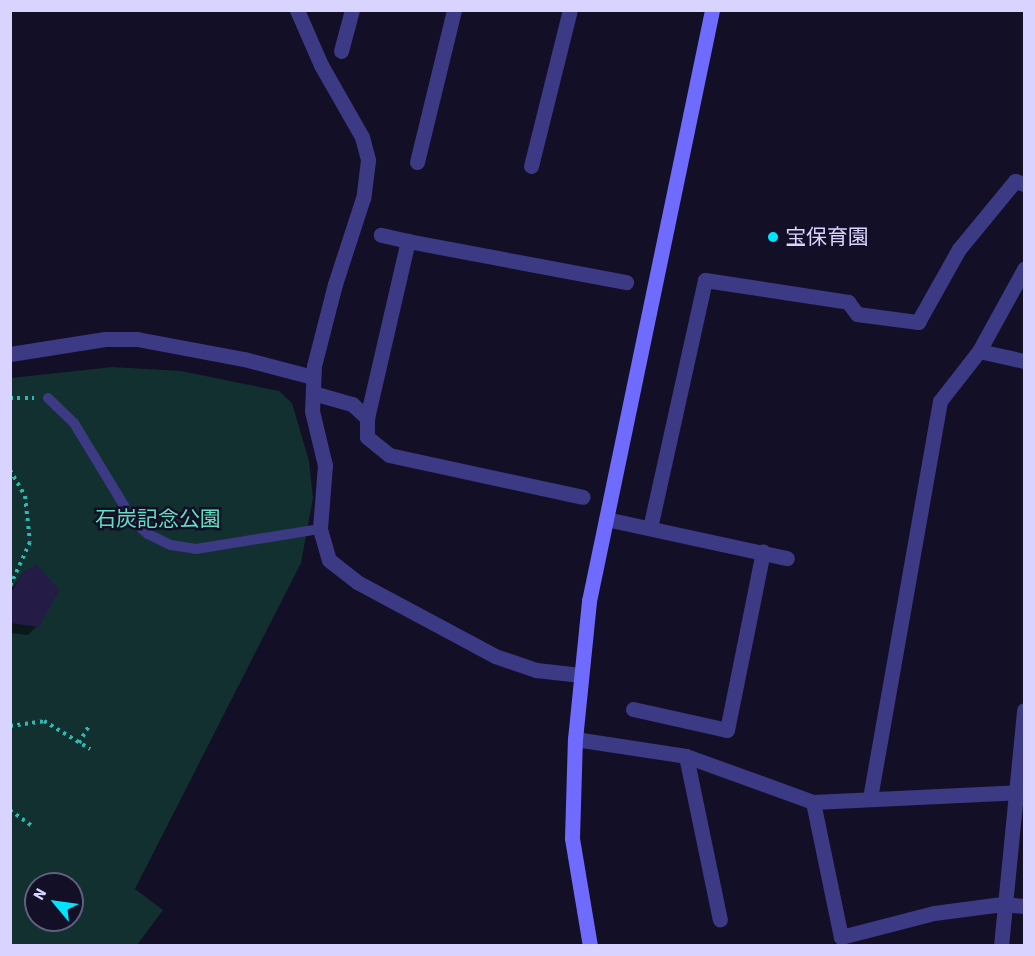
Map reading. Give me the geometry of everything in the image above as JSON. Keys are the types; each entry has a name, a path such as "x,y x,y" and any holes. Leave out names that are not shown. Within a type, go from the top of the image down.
{"street":[{"path":"297,10 321,65 362,137 368,160 363,198 334,284 313,377 312,411 325,465 320,529 328,560 357,582 495,656 536,670 581,675"},
{"path":"341,51 352,10"},
{"path":"417,162 454,10"},
{"path":"531,166 570,10"},
{"path":"590,945 572,838 575,739 589,601 712,10"},
{"path":"650,528 705,280 848,302 857,314 918,322 959,249 1015,182 1024,183"},
{"path":"381,235 626,282"},
{"path":"408,241 367,418 367,437 389,456 583,497"},
{"path":"870,798 940,401 980,351 1024,269"},
{"path":"10,354 105,339 137,339 244,359 313,377"},
{"path":"980,351 1024,361"},
{"path":"313,393 352,404 367,418"},
{"path":"606,519 787,558"},
{"path":"633,709 727,730 763,552"},
{"path":"1001,945 1002,904 1019,792 1024,710"},
{"path":"575,739 686,756 813,802 1019,792"},
{"path":"686,756 720,920"},
{"path":"813,802 841,938 934,913 1002,904 1024,906"}],"lane":[{"path":"48,398 74,423 134,522 148,534 171,545 196,549 320,529"}],"path":[{"path":"10,398 48,398"},
{"path":"10,470 25,496 30,542 10,586"},
{"path":"10,726 44,721 90,749"},
{"path":"79,743 90,723"},
{"path":"10,810 32,826"}],"green space":[{"name":"石炭記念公園","path":"113,367 181,371 279,391 292,403 309,461 313,498 301,563 135,889 163,910 137,945 11,946 11,378"}],"building":[{"path":"37,565 59,590 39,627 10,623 10,594 24,571"}],"place":[{"name":"宝保育園","path":"773,237"}]}
